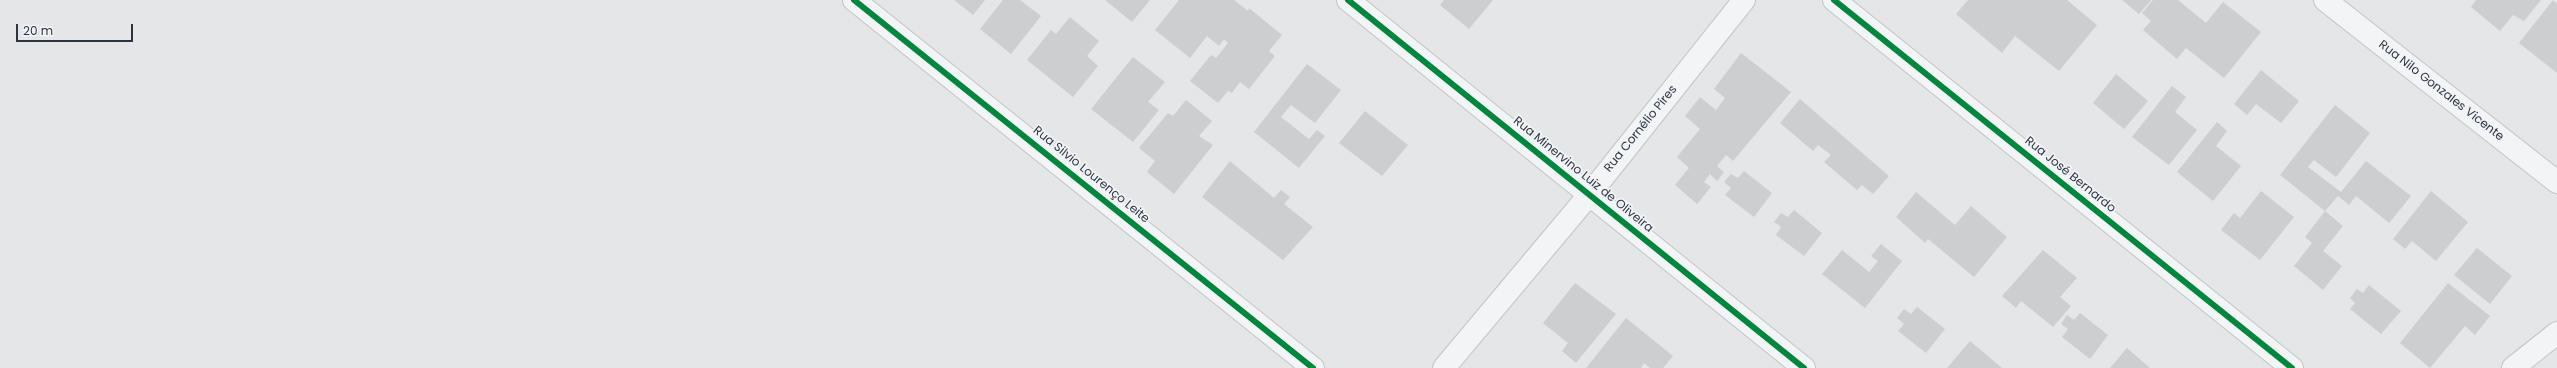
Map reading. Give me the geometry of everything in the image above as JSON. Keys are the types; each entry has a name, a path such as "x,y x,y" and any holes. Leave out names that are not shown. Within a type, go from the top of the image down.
{"street":[{"name":"Rua Silvio Lourenço Leite","path":"854,0 1313,368"},
{"name":"Rua Minervino Luiz de Oliveira","path":"1348,0 1804,368"},
{"name":"Rua Cornélio Pires","path":"1444,368 1589,194 1744,0"},
{"name":"Rua José Bernardo","path":"1834,0 2292,368"},
{"name":"Rua Nilo Gonzales Vicente","path":"2325,0 2557,182"},
{"path":"2513,368 2557,333"}],"building":[{"path":"954,0 985,0 973,15"},
{"path":"1003,0 1020,0 1041,16 1011,54 980,29"},
{"path":"1105,0 1150,0 1132,22"},
{"path":"1179,0 1234,0 1248,11 1249,8 1282,35 1269,51 1275,56 1249,89 1240,82 1232,93 1228,91 1218,103 1190,81 1211,55 1216,58 1228,43 1224,39 1219,46 1207,36 1190,58 1155,30"},
{"path":"1444,0 1493,0 1469,29 1440,5"},
{"path":"1968,0 2067,0 2097,25 2059,71 2015,36 2002,53 1956,14"},
{"path":"2122,0 2151,0 2139,14"},
{"path":"2153,0 2178,0 2206,23 2223,2 2261,32 2224,78 2186,48 2177,59 2143,30 2151,21 2142,13"},
{"path":"2476,0 2541,0 2524,21 2513,15 2500,31 2471,7"},
{"path":"2553,0 2557,4 2557,73 2519,43"},
{"path":"1070,17 1099,41 1087,56 1098,66 1073,97 1027,60 1051,30 1056,34"},
{"path":"1741,53 1791,92 1733,161 1726,155 1717,166 1724,172 1717,181 1710,174 1704,182 1711,187 1697,204 1675,185 1689,168 1677,157 1700,129 1685,116 1700,97 1716,110 1725,98 1714,89"},
{"path":"1133,57 1165,82 1148,102 1159,110 1133,142 1091,109"},
{"path":"1307,64 1341,90 1315,123 1291,105 1281,117 1309,139 1317,130 1325,136 1299,168 1254,132"},
{"path":"2261,70 2299,101 2281,123 2256,104 2247,115 2234,104"},
{"path":"2116,74 2148,101 2124,129 2093,103"},
{"path":"2172,86 2186,97 2175,112 2197,130 2169,165 2132,137"},
{"path":"1800,99 1889,176 1873,194 1862,185 1857,190 1824,162 1831,155 1818,145 1813,151 1780,123"},
{"path":"1186,100 1212,121 1199,136 1213,145 1174,194 1147,172 1155,161 1139,148 1168,113 1173,116"},
{"path":"2335,105 2370,133 2336,177 2314,160 2308,167 2341,192 2366,161 2411,196 2389,223 2356,196 2349,205 2338,196 2325,211 2280,175"},
{"path":"1365,111 1408,145 1382,176 1339,143"},
{"path":"2217,122 2227,131 2216,146 2241,166 2213,201 2177,172"},
{"path":"1230,161 1274,198 1281,190 1290,197 1284,204 1313,227 1283,260 1202,197"},
{"path":"1744,171 1772,193 1754,217 1725,195 1731,188 1724,182 1731,174 1738,178"},
{"path":"2261,191 2294,217 2260,260 2221,230 2234,213 2240,218"},
{"path":"2431,191 2468,222 2436,261 2412,241 2405,249 2393,239"},
{"path":"1916,192 1955,225 1971,206 2007,237 1974,277 1928,239 1925,243 1896,217"},
{"path":"1794,210 1822,233 1804,256 1776,235 1781,227 1774,222 1781,213 1788,217"},
{"path":"2325,211 2343,226 2323,251 2342,266 2323,290 2294,266 2312,243 2305,237"},
{"path":"1881,244 1902,261 1865,308 1822,274 1842,250 1869,272 1878,261 1871,256"},
{"path":"2477,248 2512,276 2490,304 2454,275"},
{"path":"2043,250 2077,278 2060,297 2071,306 2053,327 2021,301 2016,308 2002,296"},
{"path":"1575,283 1616,314 1576,363 1562,351 1568,343 1543,323"},
{"path":"2448,283 2490,316 2475,335 2465,326 2430,368 2400,343"},
{"path":"2369,285 2401,311 2381,334 2350,309 2355,303 2350,298 2357,289 2363,293"},
{"path":"1917,307 1945,329 1926,353 1898,331 1904,324 1897,318 1904,309 1911,314"},
{"path":"2080,313 2108,335 2090,359 2062,337 2068,329 2061,324 2067,315 2074,320"},
{"path":"1626,318 1673,356 1663,368 1650,368 1644,363 1641,368 1586,368"},
{"path":"1970,341 2002,368 1947,368"},
{"path":"2127,348 2150,368 2110,368"}],"cycle path":[{"path":"854,0 1313,368"},
{"path":"1348,0 1804,368"},
{"path":"1834,0 2292,368"}]}
